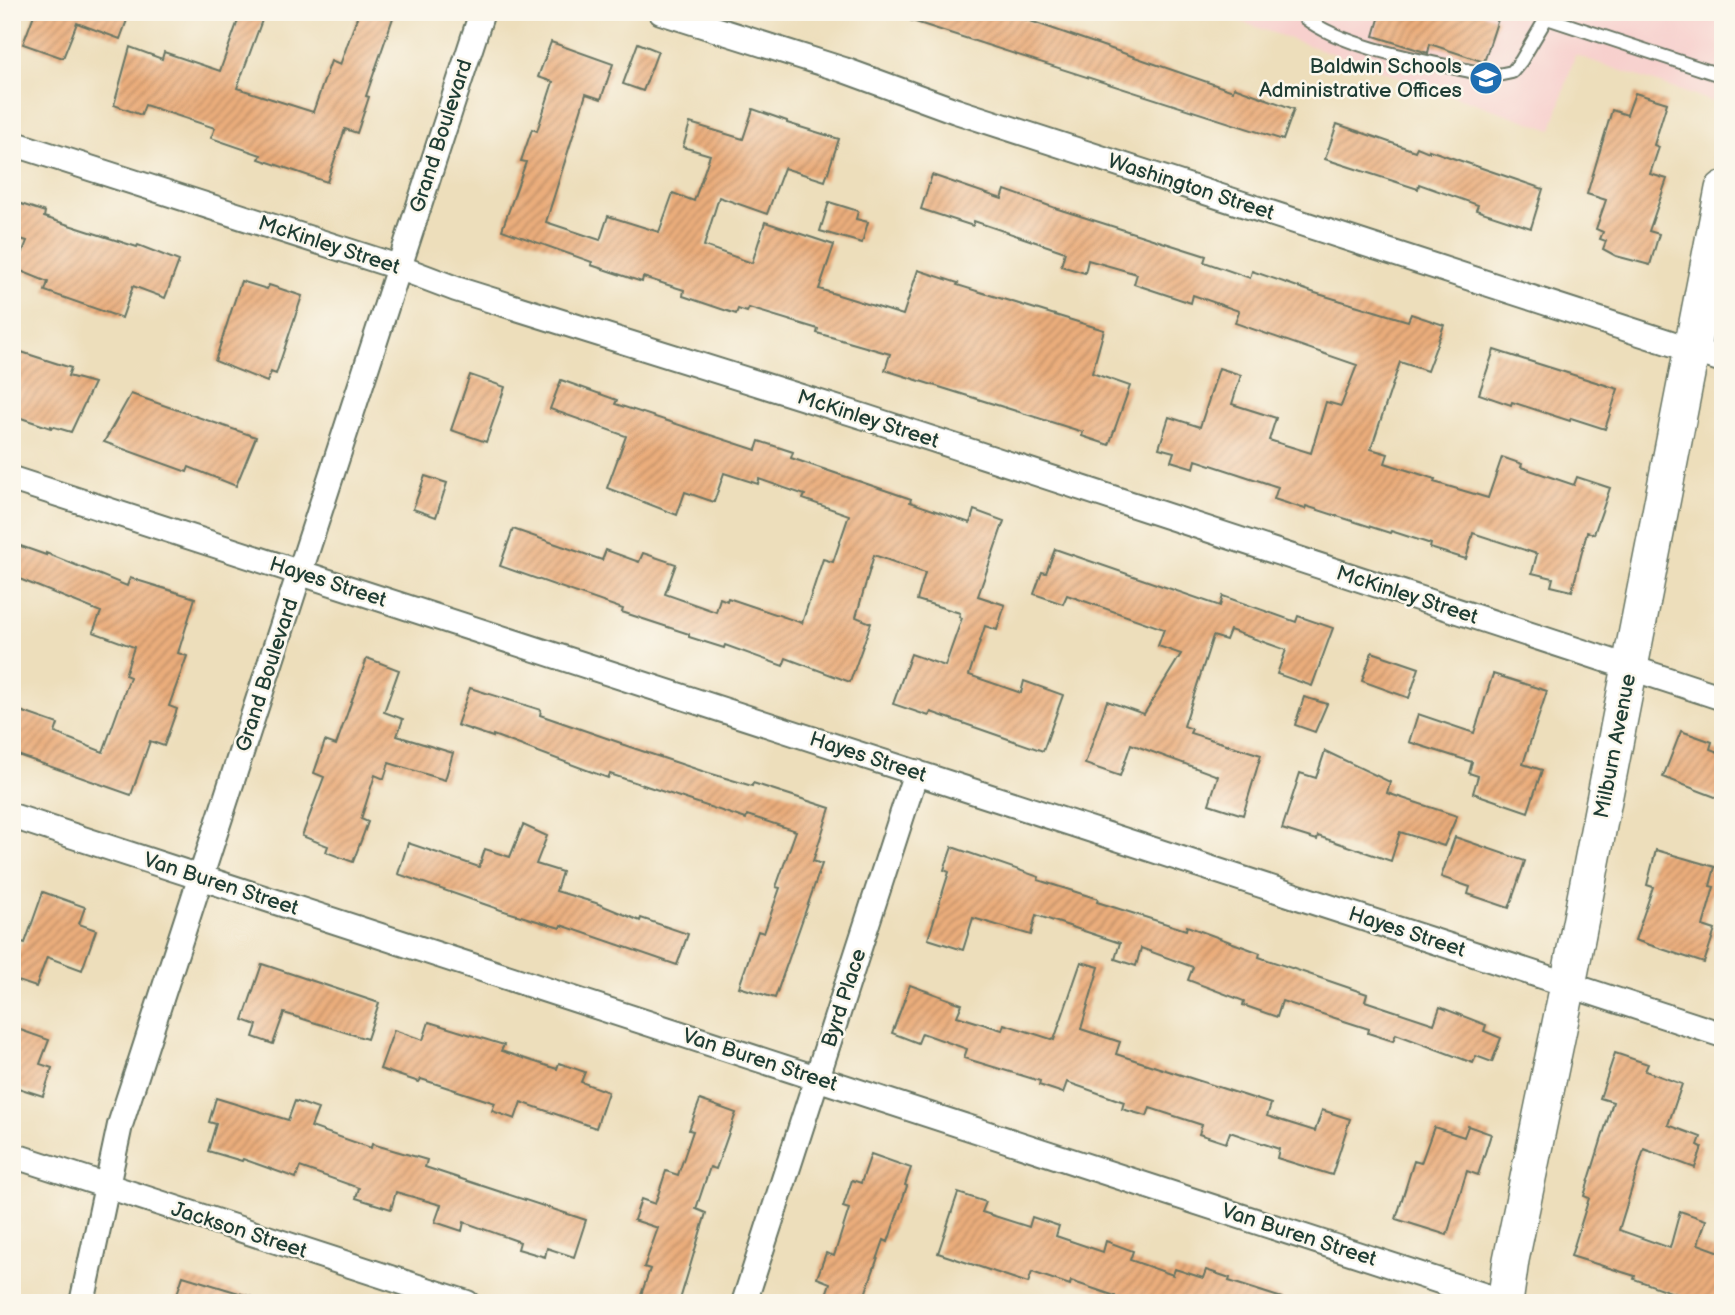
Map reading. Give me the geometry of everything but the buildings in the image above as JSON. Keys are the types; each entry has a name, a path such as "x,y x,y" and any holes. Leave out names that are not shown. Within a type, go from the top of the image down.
{"main road":[{"name":"Milburn Avenue","path":"1506,1303 1511,1260 1630,668 1707,354 1723,189"}],"street":[{"name":"Grand Boulevard","path":"82,1303 120,1125 482,12"},
{"name":"Washington Street","path":"661,12 844,70 956,111 1707,354"},
{"name":"McKinley Street","path":"12,143 398,267 456,289 865,417 1723,698"},
{"name":"Hayes Street","path":"12,479 1723,1035"},
{"name":"Byrd Place","path":"744,1303 916,772"},
{"name":"Van Buren Street","path":"12,816 1506,1303"},
{"name":"Jackson Street","path":"12,1155 467,1303"}],"lane":[{"path":"1304,12 1305,18 1318,28 1362,46 1493,76 1512,72 1548,15 1723,76"}],"shaded area":[{"name":"Baldwin Schools Administrative Offices","path":"1213,12 1723,12 1723,50 1713,102 1575,55 1552,130"}],"place":[{"name":"Baldwin Schools Administrative Offices","path":"1486,78"}]}
